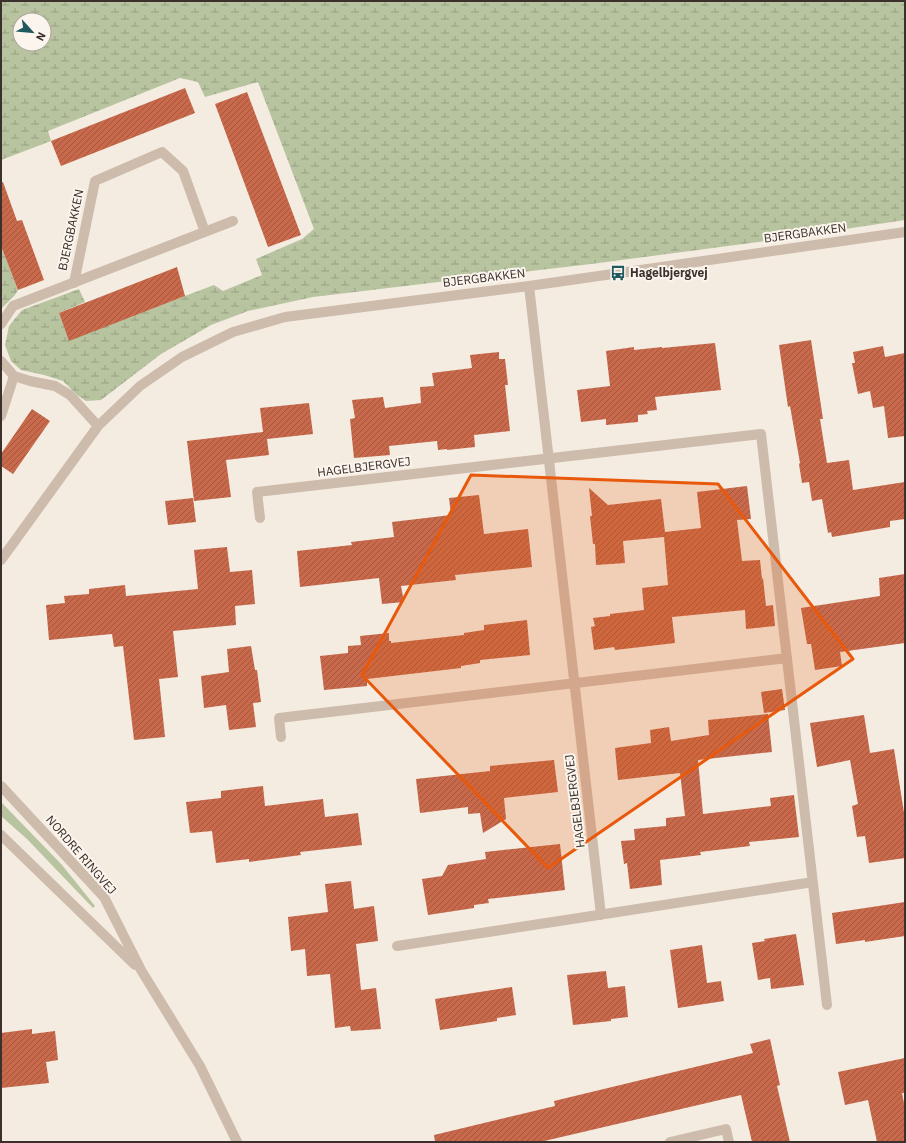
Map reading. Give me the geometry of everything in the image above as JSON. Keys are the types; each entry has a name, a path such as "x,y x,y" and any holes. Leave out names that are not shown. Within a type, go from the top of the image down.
{"street":[{"name":"BJERGBAKKEN","path":"74,282 95,181 162,152 182,171 205,232"},
{"name":"BJERGBAKKEN","path":"1,324 13,306 234,221"},
{"name":"BJERGBAKKEN","path":"1,560 98,426 140,386 164,369 182,357 233,332 285,317 529,286 905,232"},
{"name":"HAGELBJERGVEJ","path":"529,286 601,915"},
{"path":"1,361 14,376 55,386 70,396 98,426"},
{"path":"1,416 14,376"},
{"name":"HAGELBJERGVEJ","path":"260,518 257,492 761,434 787,658"},
{"path":"281,737 279,718 787,658 827,1005"},
{"name":"NORDRE RINGVEJ","path":"1,786 104,897 141,970 200,1066 237,1142"},
{"name":"NORDRE RINGVEJ","path":"1,835 141,970"},
{"path":"397,946 813,882"},
{"path":"670,1142 726,1129 729,1142"}],"highlighted area":[{"path":"471,475 718,484 853,659 548,868 362,675"}],"green space":[{"path":"1,1 905,1 905,220 766,241 591,264 313,297 248,311 211,325 161,354 101,400 86,401 77,395 63,381 21,370 11,361 5,345 9,326 22,310 79,289 85,302 59,313 69,340 214,285 223,291 262,275 256,259 302,239 314,229 258,82 205,97 198,82 180,78 48,131 51,141 1,160"},
{"path":"1,246 18,290 1,309"},
{"path":"1,802 62,865 95,906 93,908 27,839 1,816"}],"building":[{"path":"185,88 195,113 61,166 51,141"},
{"path":"247,92 301,235 268,247 215,104"},
{"path":"3,182 17,221 22,220 44,280 18,290 1,246 1,183"},
{"path":"177,267 185,296 69,341 59,313"},
{"path":"811,340 823,419 820,419 827,463 849,460 853,490 905,482 905,519 890,521 890,527 832,537 831,532 828,533 822,499 812,501 809,482 802,483 790,406 788,407 779,345"},
{"path":"715,343 721,390 655,397 657,410 647,411 648,414 638,415 638,422 606,425 606,419 581,422 577,390 610,386 606,351 634,347 634,350"},
{"path":"883,346 885,357 905,353 905,436 888,438 884,406 873,408 870,391 858,394 852,363 855,363 853,352"},
{"path":"499,352 499,359 505,359 508,385 505,385 510,431 474,435 475,447 438,450 437,441 389,446 390,455 354,458 350,419 355,418 352,400 383,397 385,408 421,403 420,387 434,386 432,373 472,368 470,355"},
{"path":"309,403 313,434 267,439 269,455 226,460 231,497 194,501 187,441 263,432 260,408"},
{"path":"32,409 50,421 13,474 1,466 1,454"},
{"path":"747,486 751,519 737,520 742,561 760,560 766,606 773,605 775,626 746,629 745,610 672,617 675,643 615,650 614,647 594,650 591,627 595,626 593,618 610,616 610,614 644,610 642,588 668,585 664,537 623,541 625,563 596,565 595,544 593,544 590,516 592,516 589,488 608,505 661,499 665,532 701,528 697,492"},
{"path":"479,495 484,534 528,529 532,567 455,575 456,580 401,586 404,602 382,604 379,578 300,587 297,551 352,545 351,542 394,537 392,522 451,515 449,498"},
{"path":"193,498 196,522 168,525 165,501"},
{"path":"227,547 230,572 252,570 255,604 235,606 236,625 173,631 178,677 159,679 165,737 134,740 123,646 114,647 112,634 49,640 46,605 65,603 64,596 89,594 89,589 125,585 126,596 198,589 194,550"},
{"path":"905,574 905,643 840,652 842,666 815,670 811,644 807,644 801,608 880,596 879,578"},
{"path":"527,620 530,655 480,660 480,663 461,666 461,668 367,679 367,686 324,690 320,656 348,653 348,646 361,645 360,636 389,633 389,641 391,641 391,643 464,635 464,633 484,630 484,625"},
{"path":"251,646 255,670 257,670 261,702 253,703 256,727 229,730 226,705 204,708 201,676 229,672 227,649"},
{"path":"782,689 785,710 764,713 761,692"},
{"path":"768,714 772,752 698,760 703,814 771,806 770,798 794,795 799,837 749,842 750,846 700,852 701,855 660,860 662,885 630,889 627,863 624,864 621,841 635,840 634,829 666,826 666,818 685,816 680,773 618,780 615,748 651,743 650,730 669,727 671,741 709,735 708,720"},
{"path":"864,715 870,753 894,749 905,819 905,858 869,863 865,836 857,837 852,806 858,804 850,760 817,767 810,723"},
{"path":"554,760 558,792 504,798 506,819 483,833 480,813 468,814 468,807 420,813 416,779 490,771 490,766"},
{"path":"263,786 265,806 323,799 325,817 358,813 362,845 300,852 301,855 249,862 249,859 216,863 212,831 190,833 186,802 221,798 221,791"},
{"path":"560,844 565,890 488,899 489,903 474,905 474,908 428,915 422,879 442,876 448,865 486,859 485,852"},
{"path":"351,881 354,909 374,906 378,941 356,944 361,990 376,988 381,1029 351,1031 350,1026 335,1028 330,974 307,976 305,949 291,951 288,917 328,912 325,884"},
{"path":"905,902 905,936 865,942 865,940 836,944 832,913"},
{"path":"796,934 804,985 771,989 770,978 758,980 752,943 765,941 764,939"},
{"path":"702,945 707,983 721,981 724,1001 678,1008 670,950"},
{"path":"606,971 608,988 625,986 628,1017 611,1019 611,1021 573,1025 567,975"},
{"path":"512,987 516,1015 497,1018 497,1021 440,1030 435,999"},
{"path":"32,1029 32,1034 55,1031 58,1060 46,1062 49,1083 1,1088 1,1033"},
{"path":"770,1039 780,1085 777,1086 790,1142 752,1142 741,1095 540,1142 435,1142 434,1135 555,1106 554,1101 753,1053 750,1044"},
{"path":"905,1058 905,1093 902,1093 905,1108 905,1142 877,1142 868,1100 845,1105 838,1072"}],"place":[{"name":"Hagelbjergvej","path":"618,273"}]}
